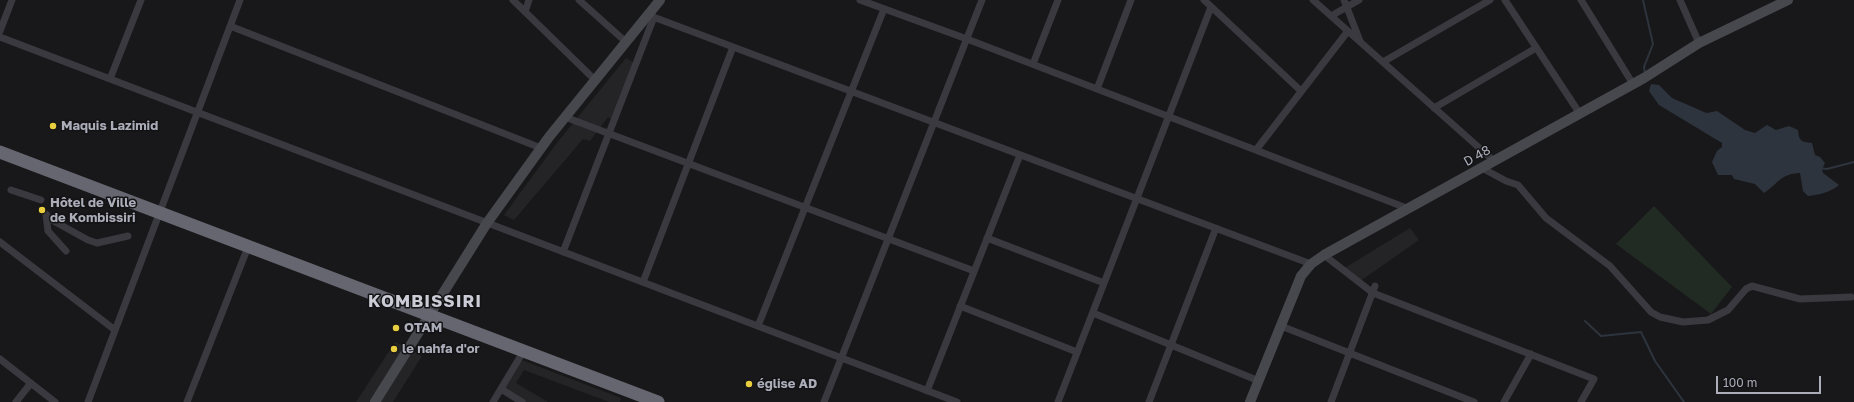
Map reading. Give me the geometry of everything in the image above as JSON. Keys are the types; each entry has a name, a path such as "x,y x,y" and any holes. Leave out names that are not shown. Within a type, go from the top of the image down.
{"highway":[{"path":"0,152 523,352 658,402"}],"street":[{"path":"0,31 12,0"},
{"path":"110,79 141,0"},
{"path":"88,402 158,212 240,0"},
{"path":"513,0 595,80"},
{"path":"525,12 529,0"},
{"path":"580,0 626,42"},
{"path":"563,252 609,134 651,16 660,0"},
{"path":"860,0 1033,64 1408,208"},
{"path":"824,402 982,0"},
{"path":"1033,64 1058,0"},
{"path":"1097,89 1131,0"},
{"path":"1204,0 1301,91"},
{"path":"1313,0 1494,161"},
{"path":"1331,16 1346,3 1359,0"},
{"path":"1383,62 1490,0"},
{"path":"1505,0 1580,114"},
{"path":"1581,0 1633,84"},
{"path":"1680,0 1699,43"},
{"name":"D 48","path":"1250,402 1301,276 1311,264 1324,255 1408,208 1648,76 1699,43 1788,0"},
{"path":"1346,3 1361,43"},
{"path":"1058,402 1211,7"},
{"path":"758,326 884,9"},
{"path":"375,402 430,316 486,223 565,117 626,42 651,16"},
{"path":"651,16 1311,264"},
{"path":"230,26 541,148"},
{"path":"1256,150 1348,31"},
{"path":"0,37 957,402"},
{"path":"643,282 733,47"},
{"path":"1434,108 1536,48"},
{"path":"565,117 974,271"},
{"path":"927,391 1020,155"},
{"path":"1482,168 1506,181 1518,185 1546,218 1610,266 1651,312 1660,317 1683,322 1708,320 1723,313 1746,289 1752,286 1800,299 1851,297"},
{"path":"11,190 41,200"},
{"path":"66,251 48,231 46,214 50,219 88,240 97,243 128,236"},
{"path":"1148,402 1216,228"},
{"path":"987,238 1104,283"},
{"path":"0,242 115,330"},
{"path":"188,402 248,247"},
{"path":"1324,255 1374,289 1594,379 1581,402"},
{"path":"1331,402 1374,289"},
{"path":"960,306 1077,352"},
{"path":"1092,313 1258,381"},
{"path":"1281,326 1474,402"},
{"path":"493,402 523,352"},
{"path":"1504,402 1531,354"},
{"path":"0,359 55,402"},
{"path":"16,402 31,383"},
{"path":"501,389 522,402"}],"shaded area":[{"path":"626,58 636,64 614,120 608,117 590,141 583,139 514,220 504,215 556,144"},
{"path":"1651,84 1659,85 1672,98 1704,112 1707,113 1717,111 1745,130 1755,133 1767,125 1776,130 1789,126 1798,130 1800,139 1805,142 1812,143 1815,155 1820,157 1825,163 1822,169 1823,173 1839,185 1825,193 1808,196 1803,191 1800,173 1784,177 1764,193 1755,184 1734,179 1732,175 1718,175 1712,162 1717,151 1722,147 1722,143 1659,105 1649,91"},
{"path":"1654,206 1732,287 1711,314 1616,244"},
{"path":"1410,228 1419,240 1359,282 1343,269"},
{"path":"395,342 422,356 393,402 356,402"},
{"path":"519,359 621,398 620,402 609,402 524,370 516,383 548,402 522,402 501,389"}],"waterway":[{"path":"1643,0 1653,44 1644,67 1645,74"},
{"path":"1819,168 1827,169 1854,162"},
{"path":"1585,321 1601,336 1641,332 1655,361 1684,402"}],"place":[{"name":"Maquis Lazimid","path":"53,126"},
{"name":"Hôtel de Ville de Kombissiri","path":"42,210"},
{"name":"OTAM","path":"396,328"},
{"name":"le nahfa d'or","path":"394,349"},
{"name":"église AD","path":"749,384"}],"district":[{"name":"KOMBISSIRI","path":"425,302"}]}
